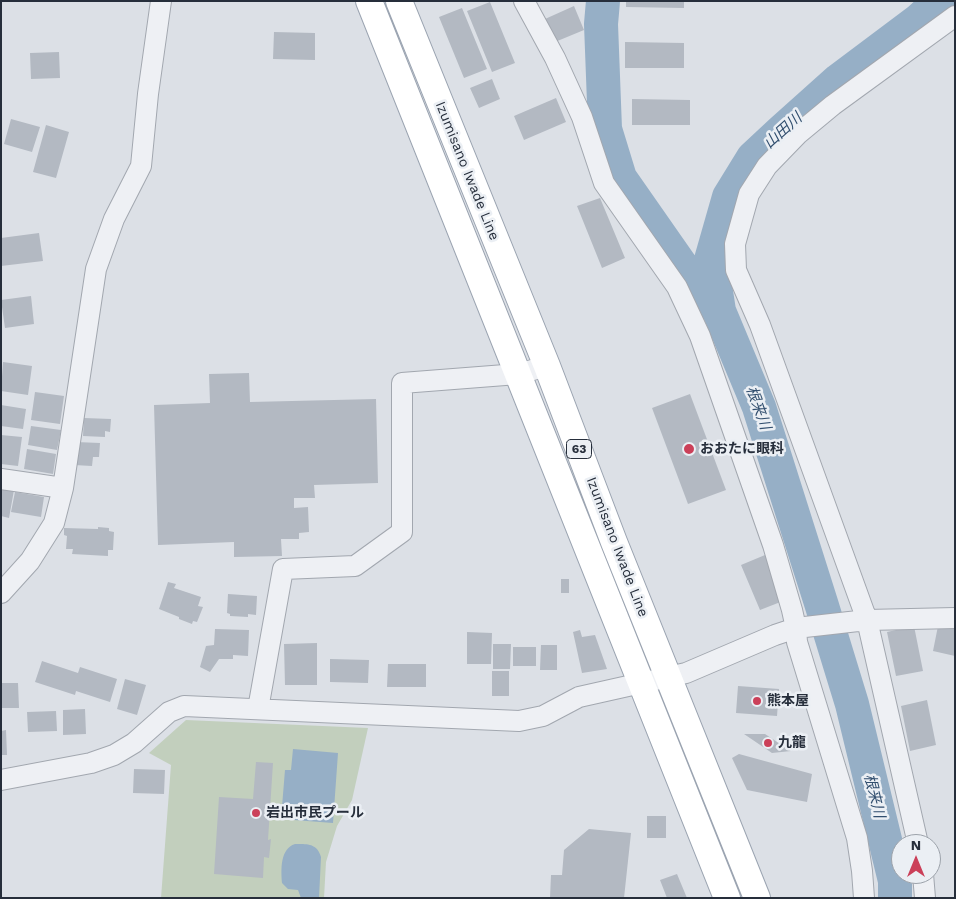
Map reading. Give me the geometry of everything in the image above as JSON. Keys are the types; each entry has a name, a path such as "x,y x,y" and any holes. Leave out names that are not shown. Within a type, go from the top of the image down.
{"main road":[{"name":"Izumisano Iwade Line","path":"369,1 727,898"},
{"name":"Izumisano Iwade Line","path":"399,1 547,366 614,542 757,898"}],"street":[{"path":"1,593 30,562 54,523 63,488 96,269 114,219 141,166 148,94 161,1"},
{"path":"524,1 555,58 582,117 604,183 677,287 700,336 773,544 796,628 797,642 856,838 862,871 864,898"},
{"path":"915,834 860,621 760,326 736,270 735,244 749,194 767,166 798,134 833,105 955,16"},
{"path":"258,709 283,569 354,566 402,532 402,383 518,374 547,366"},
{"path":"1,479 63,488"},
{"path":"1,780 91,763 114,755 134,743 169,712 184,706 519,720 543,716 579,697 686,673 775,634 796,628 860,621 955,618"},
{"path":"923,884 925,898"}],"green space":[{"name":"岩出市民プール","path":"186,720 368,728 352,800 337,826 326,862 324,898 161,898 171,765 149,753"}],"water":[{"path":"293,749 338,753 333,823 281,819 285,770 291,770"},
{"path":"295,844 311,845 319,852 321,857 319,898 301,898 298,890 288,889 282,883 282,860 286,850"}],"building":[{"path":"626,1 684,1 684,8 626,7"},
{"path":"490,2 515,63 492,72 467,11"},
{"path":"574,6 584,30 555,42 545,19"},
{"path":"462,8 487,69 464,78 439,17"},
{"path":"274,32 315,33 315,60 273,59"},
{"path":"625,42 684,43 684,68 625,68"},
{"path":"59,52 60,78 31,79 30,53"},
{"path":"492,79 500,99 479,108 470,88"},
{"path":"556,98 566,122 524,140 514,116"},
{"path":"632,99 690,100 690,125 632,125"},
{"path":"11,119 40,127 32,152 4,144"},
{"path":"46,125 69,132 56,178 33,172"},
{"path":"600,198 625,258 602,268 577,206"},
{"path":"39,233 43,261 1,266 1,238"},
{"path":"31,296 34,324 5,328 1,300"},
{"path":"3,362 32,366 28,395 1,391"},
{"path":"249,373 250,402 376,399 378,483 314,485 315,498 294,498 294,508 308,507 309,532 299,533 299,539 281,539 282,556 234,557 234,542 158,545 154,405 210,403 209,374"},
{"path":"35,392 64,396 60,424 31,420"},
{"name":"おおたに眼科","path":"690,394 726,490 688,504 652,408"},
{"path":"1,405 26,409 23,429 1,426"},
{"path":"84,418 111,419 110,432 105,431 105,437 83,436"},
{"path":"31,426 61,430 57,450 28,445"},
{"path":"1,435 22,437 18,466 1,464"},
{"path":"76,442 100,443 99,457 93,457 92,466 74,465"},
{"path":"27,449 56,454 53,474 24,469"},
{"path":"1,488 14,490 9,518 1,516"},
{"path":"15,492 44,497 41,517 11,512"},
{"path":"98,527 109,528 109,531 114,532 113,550 108,550 108,556 72,554 73,549 66,549 67,536 64,535 64,528 98,529"},
{"path":"765,555 783,601 760,610 741,565"},
{"path":"561,579 569,579 569,593 561,593"},
{"path":"168,582 176,584 174,588 201,597 198,606 203,607 197,622 193,621 192,624 159,609"},
{"path":"228,594 257,596 256,615 248,614 248,617 230,616 227,613"},
{"path":"914,626 923,671 896,676 887,632"},
{"path":"938,626 955,629 955,656 933,651"},
{"path":"215,629 249,630 248,656 233,655 233,659 219,659 210,672 200,667 206,646 214,645"},
{"path":"580,630 582,637 595,635 607,669 582,673 573,632"},
{"path":"467,632 492,633 491,664 467,664"},
{"path":"317,643 317,685 285,685 284,644"},
{"path":"493,644 511,644 510,669 493,669"},
{"path":"541,645 557,645 557,670 540,670"},
{"path":"513,647 536,647 536,666 513,666"},
{"path":"330,659 369,660 368,683 330,682"},
{"path":"42,661 78,673 80,667 117,679 110,702 76,691 75,695 35,682"},
{"path":"388,664 426,664 426,687 387,687"},
{"path":"492,671 509,671 509,696 492,696"},
{"path":"125,679 146,685 137,715 117,709"},
{"path":"1,683 18,683 19,708 1,708"},
{"name":"熊本屋","path":"738,686 779,689 777,716 736,713"},
{"path":"927,700 936,745 910,751 901,706"},
{"path":"85,709 86,734 63,735 63,710"},
{"path":"56,711 57,731 28,732 27,712"},
{"path":"6,730 7,755 1,755 1,731"},
{"name":"九龍","path":"744,734 765,734 791,751 772,753"},
{"path":"739,754 812,774 807,802 747,790 732,758"},
{"path":"256,762 273,763 268,840 271,839 269,858 264,857 263,878 214,874 219,797 253,799"},
{"path":"134,769 165,770 164,794 133,793"},
{"path":"647,816 666,816 666,838 647,838"},
{"path":"589,829 631,833 624,898 550,898 551,875 562,875 564,850"},
{"path":"677,874 687,898 667,898 660,880"}],"waterway":[{"name":"根来川","path":"603,1 601,24 605,129 620,178 687,274 719,311 759,407 852,704 895,881 895,898"},
{"name":"山田川","path":"719,311 711,260 729,197 753,158 839,80 919,20 940,1"}],"place":[{"name":"おおたに眼科","path":"689,449"},
{"name":"熊本屋","path":"757,701"},
{"name":"九龍","path":"768,743"},
{"name":"岩出市民プール","path":"256,813"}]}
